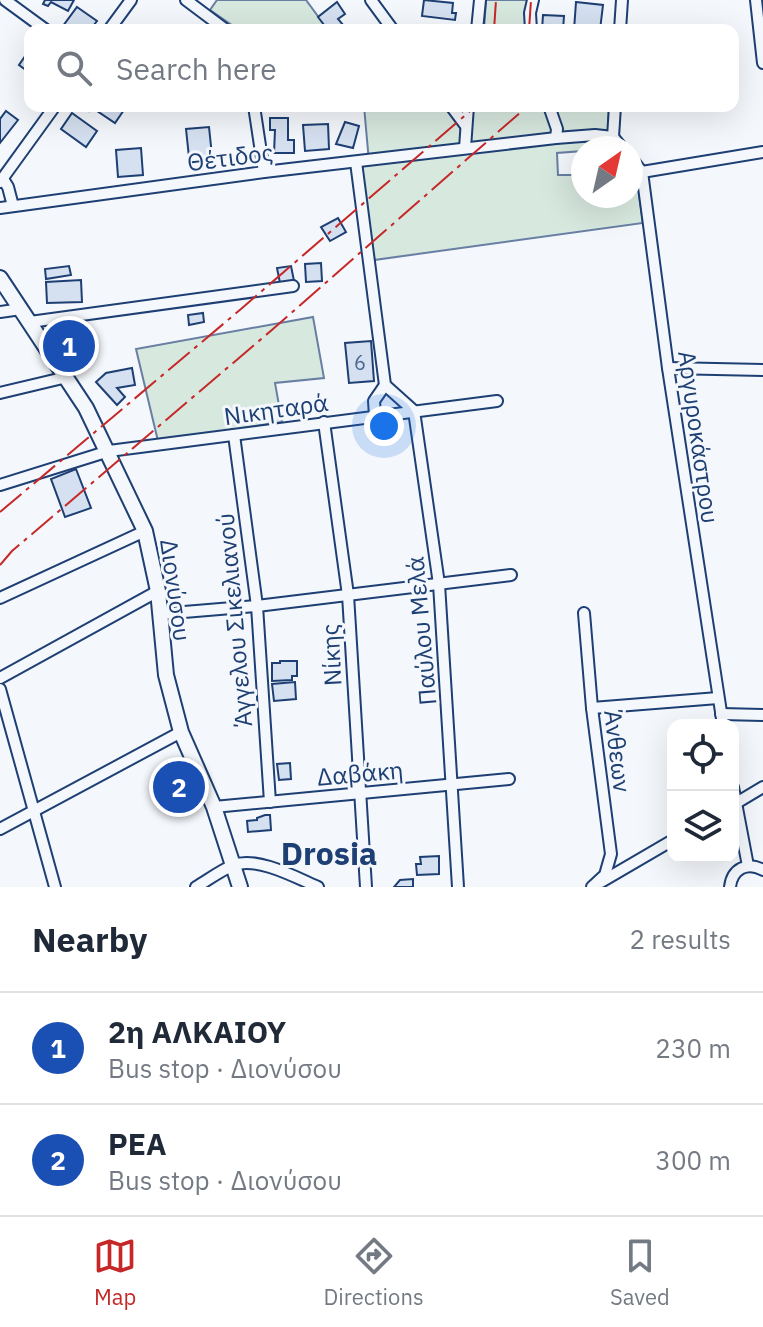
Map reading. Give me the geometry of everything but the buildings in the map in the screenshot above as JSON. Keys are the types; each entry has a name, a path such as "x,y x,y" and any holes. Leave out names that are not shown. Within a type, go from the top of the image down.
{"main road":[{"name":"Διονύσου","path":"0,278 67,377 109,451 145,531 158,591 166,675 181,732 214,807 240,887"}],"street":[{"path":"5,0 38,24"},
{"path":"113,24 131,0"},
{"path":"186,0 218,24"},
{"path":"371,0 389,24"},
{"path":"478,24 480,0"},
{"path":"531,24 533,0"},
{"path":"620,24 622,0"},
{"path":"756,0 763,63"},
{"path":"13,206 1,181 51,112"},
{"path":"255,112 264,172"},
{"path":"456,112 466,126"},
{"path":"465,148 467,112"},
{"path":"551,112 557,129 556,138"},
{"path":"613,136 615,112"},
{"name":"Θέτιδος","path":"582,136 604,136"},
{"name":"Θέτιδος","path":"0,208 264,172 571,137"},
{"path":"643,172 763,152"},
{"path":"356,162 385,385 414,411"},
{"name":"Αργυροκάστρου","path":"643,180 668,368 722,719"},
{"path":"30,322 293,286"},
{"path":"0,312 21,309"},
{"path":"668,368 763,370"},
{"path":"0,393 67,377"},
{"path":"375,416 374,401 385,385"},
{"name":"Νικηταρά","path":"0,485 109,451 497,401"},
{"name":"Παύλου Μελά","path":"414,411 439,584 458,887"},
{"name":"Νίκης","path":"324,422 348,595 366,887"},
{"name":"Άγγελου Σικελιανού","path":"234,435 257,606 270,802"},
{"path":"0,598 145,531"},
{"path":"160,614 257,606 511,575"},
{"path":"0,678 158,591"},
{"name":"Άνθεων","path":"584,613 592,708 611,854 605,875 592,887"},
{"path":"0,689 55,887"},
{"path":"592,708 718,698"},
{"path":"730,719 763,715"},
{"path":"0,829 181,732"},
{"name":"Δαβάκη","path":"214,807 509,779"},
{"path":"739,801 763,787"},
{"path":"739,826 748,866"},
{"path":"592,887 667,843"},
{"path":"196,887 234,865 256,864 318,887"},
{"path":"730,887 734,874 748,866 763,870"}],"shaded area":[{"path":"217,0 306,0 324,24 230,24 210,10"},
{"path":"486,0 528,0 527,24 484,24"},
{"path":"365,112 609,112 608,136 571,136 571,152 557,153 558,175 571,175 571,208 641,208 643,223 374,260 361,165 369,162"},
{"path":"313,317 324,378 275,383 282,422 158,441 136,349"}],"power":[{"path":"494,24 496,0"},
{"path":"529,24 531,0"},
{"path":"0,512 469,112"},
{"path":"0,565 12,551 521,112"}],"place":[{"name":"2η ΑΛΚΑΙΟΥ","path":"69,346"},
{"name":"ΡΕΑ","path":"179,787"}],"district":[{"name":"Drosia","path":"329,853"}]}
